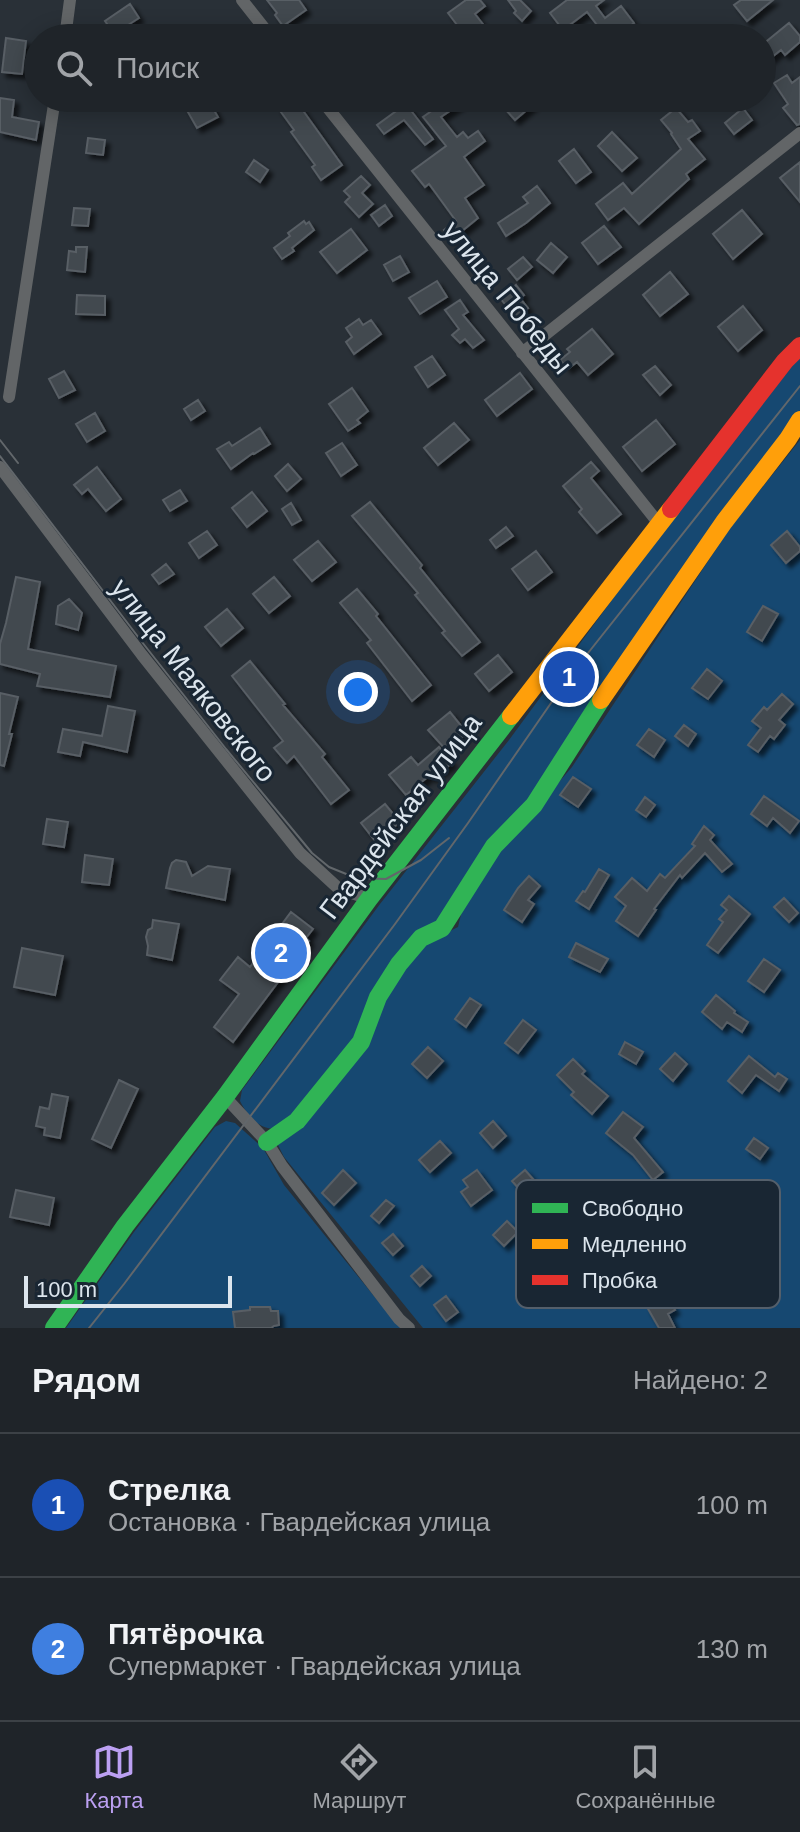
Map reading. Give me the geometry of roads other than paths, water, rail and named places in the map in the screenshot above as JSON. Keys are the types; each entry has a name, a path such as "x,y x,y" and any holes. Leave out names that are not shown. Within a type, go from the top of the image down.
{"main road":[{"name":"Гвардейская улица","path":"54,1328 125,1226 225,1097 369,899 785,361 800,346"},
{"path":"267,1142 297,1121 361,1042 378,997 399,964 421,938 442,928 494,846 534,805 607,691 724,522 800,420"}],"street":[{"path":"67,24 70,0"},
{"path":"242,0 261,24"},
{"path":"9,397 53,112"},
{"name":"улица Победы","path":"331,112 660,525"},
{"path":"522,353 800,133"},
{"name":"улица Маяковского","path":"0,467 142,655 300,853 338,888 369,899"},
{"path":"225,1097 267,1142 403,1325"}],"tram line":[{"path":"89,1328 395,924 569,677 800,386"},
{"path":"0,440 18,463"},
{"path":"0,456 226,749 312,853 329,867 356,878 386,879 421,860 449,838"}],"place":[{"name":"Стрелка","path":"569,677"},
{"name":"Пятёрочка","path":"281,953"}]}
